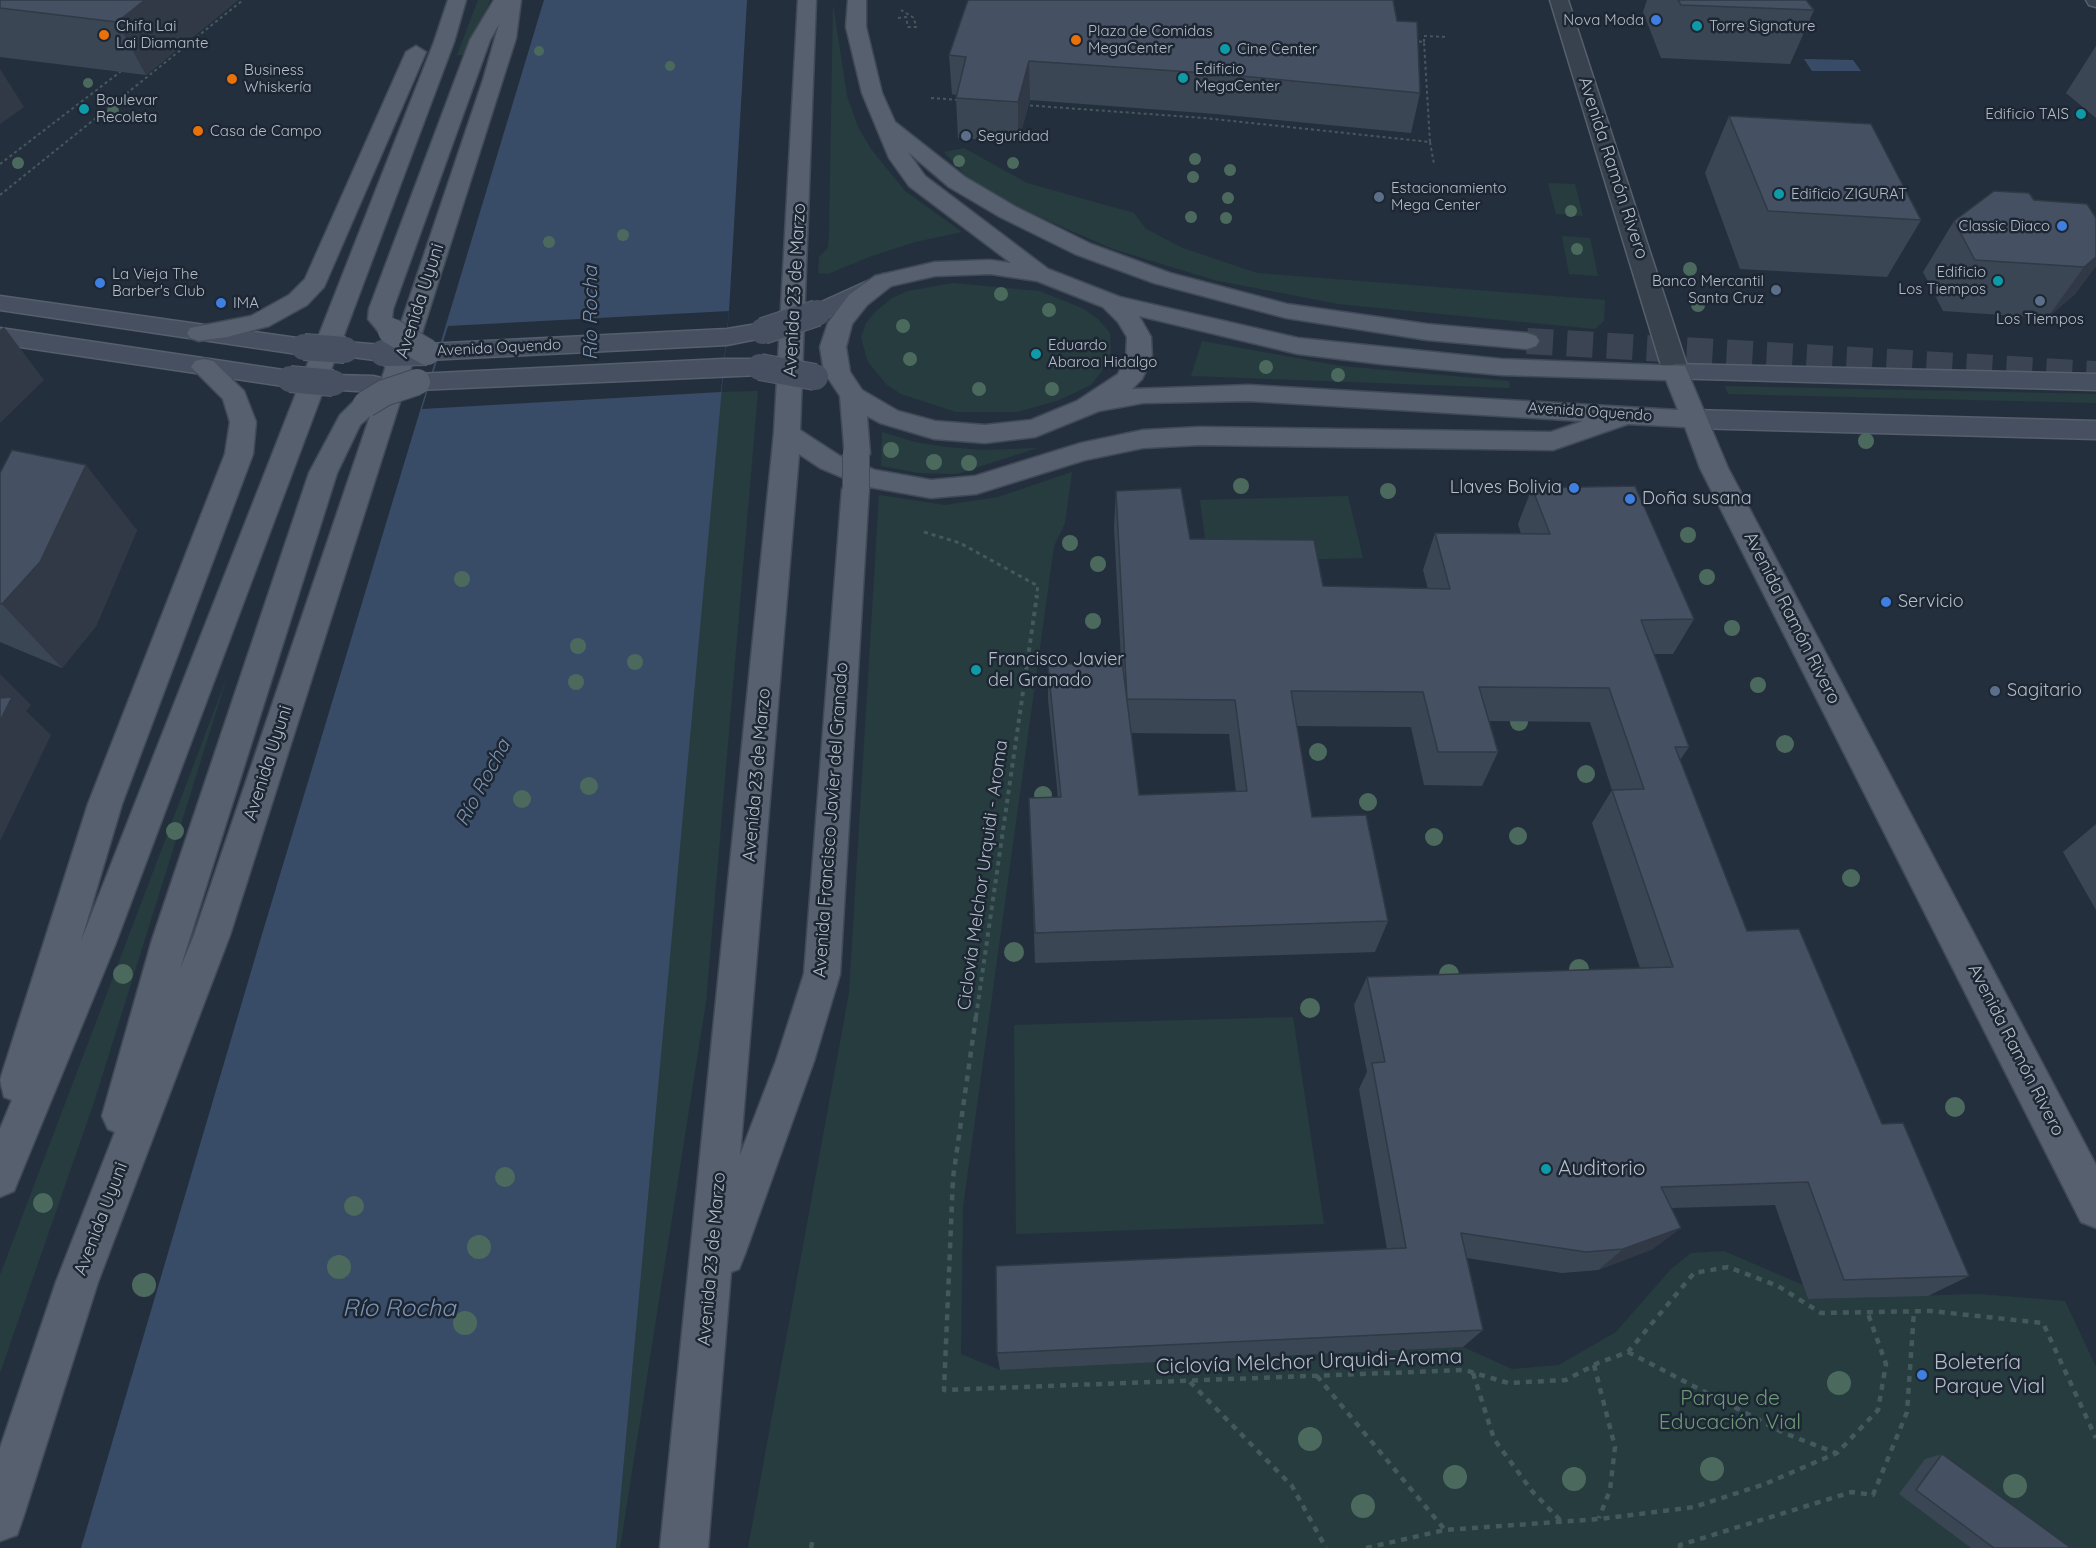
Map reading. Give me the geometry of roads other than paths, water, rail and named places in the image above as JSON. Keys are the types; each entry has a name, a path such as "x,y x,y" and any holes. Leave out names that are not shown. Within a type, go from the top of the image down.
{"main road":[{"path":"199,333 227,330 260,321 298,300 316,282 420,43 450,0"},
{"path":"0,1177 97,945 444,42 457,0"},
{"path":"434,351 404,341 384,326 380,319 480,40 503,0"},
{"name":"Avenida Uyuni","path":"0,1518 77,1282 212,935 493,80 506,38 512,0"},
{"path":"857,0 856,27 862,57 872,93 900,158 917,181 1042,275"},
{"name":"Avenida 23 de Marzo","path":"684,1548 787,433 808,2"},
{"path":"888,127 939,165 957,182 1008,212 1083,249 1162,279 1297,313 1427,332 1527,341"},
{"path":"1112,302 1128,318 1139,337 1139,358 1129,380 1086,407 1035,428 985,434 934,430 889,417 853,396 837,372 833,347 840,323 858,300 883,281 935,269 979,267 1042,275 1112,302 1298,346 1380,356 1501,367 2096,382"},
{"name":"Avenida Oquendo","path":"0,303 304,347 383,353 727,336 763,331 817,313 883,281"},
{"name":"Avenida Oquendo","path":"0,336 290,379 373,384 723,367 760,368 815,377 853,396"},
{"path":"0,1141 105,804 239,454 243,422 235,397 224,384 204,368"},
{"name":"Avenida Ramón Rivero","path":"1676,372 1714,468 2096,1207"},
{"path":"77,1282 170,940 322,472 345,428 366,404 384,393 424,382"},
{"name":"Avenida Oquendo","path":"1086,407 1143,395 1249,393 1693,418 2096,430"},
{"name":"Avenida Francisco Javier del Granado","path":"708,1298 795,1061 822,974 856,489 853,396"},
{"path":"787,433 830,462 870,478 931,489 976,485 1081,452 1143,439 1200,436 1553,441 1629,414"}],"street":[{"name":"Avenida Ramón Rivero","path":"1559,0 1676,372"}],"water":[{"name":"Río Rocha","path":"544,0 747,0 729,311 616,1548 81,1548 263,931"},
{"path":"1804,59 1853,60 1861,71 1812,71"}],"tunnel":[{"path":"1527,341 2096,374"}],"place":[{"name":"Nova Moda","path":"1656,20"},
{"name":"Torre Signature","path":"1697,26"},
{"name":"Chifa Lai Lai Diamante","path":"104,35"},
{"name":"Plaza de Comidas MegaCenter","path":"1076,40"},
{"name":"Cine Center","path":"1225,49"},
{"name":"Edificio MegaCenter","path":"1183,78"},
{"name":"Business Whiskería","path":"232,79"},
{"name":"Boulevar Recoleta","path":"84,109"},
{"name":"Edificio TAIS","path":"2081,114"},
{"name":"Casa de Campo","path":"198,131"},
{"name":"Seguridad","path":"966,136"},
{"name":"Edificio ZIGURAT","path":"1779,194"},
{"name":"Estacionamiento Mega Center","path":"1379,197"},
{"name":"Classic Diaco","path":"2062,226"},
{"name":"Edificio Los Tiempos","path":"1998,281"},
{"name":"La Vieja The Barber's Club","path":"100,283"},
{"name":"Banco Mercantil Santa Cruz","path":"1776,290"},
{"name":"Los Tiempos","path":"2040,301"},
{"name":"IMA","path":"221,303"},
{"name":"Eduardo Abaroa Hidalgo","path":"1036,354"},
{"name":"Llaves Bolivia","path":"1574,488"},
{"name":"Doña susana","path":"1630,499"},
{"name":"Servicio","path":"1886,602"},
{"name":"Francisco Javier del Granado","path":"976,670"},
{"name":"Sagitario","path":"1995,691"},
{"name":"Auditorio","path":"1546,1169"},
{"name":"Boletería Parque Vial","path":"1922,1375"}],"park label":[{"name":"Parque de Educación Vial","path":"1730,1411"}]}
